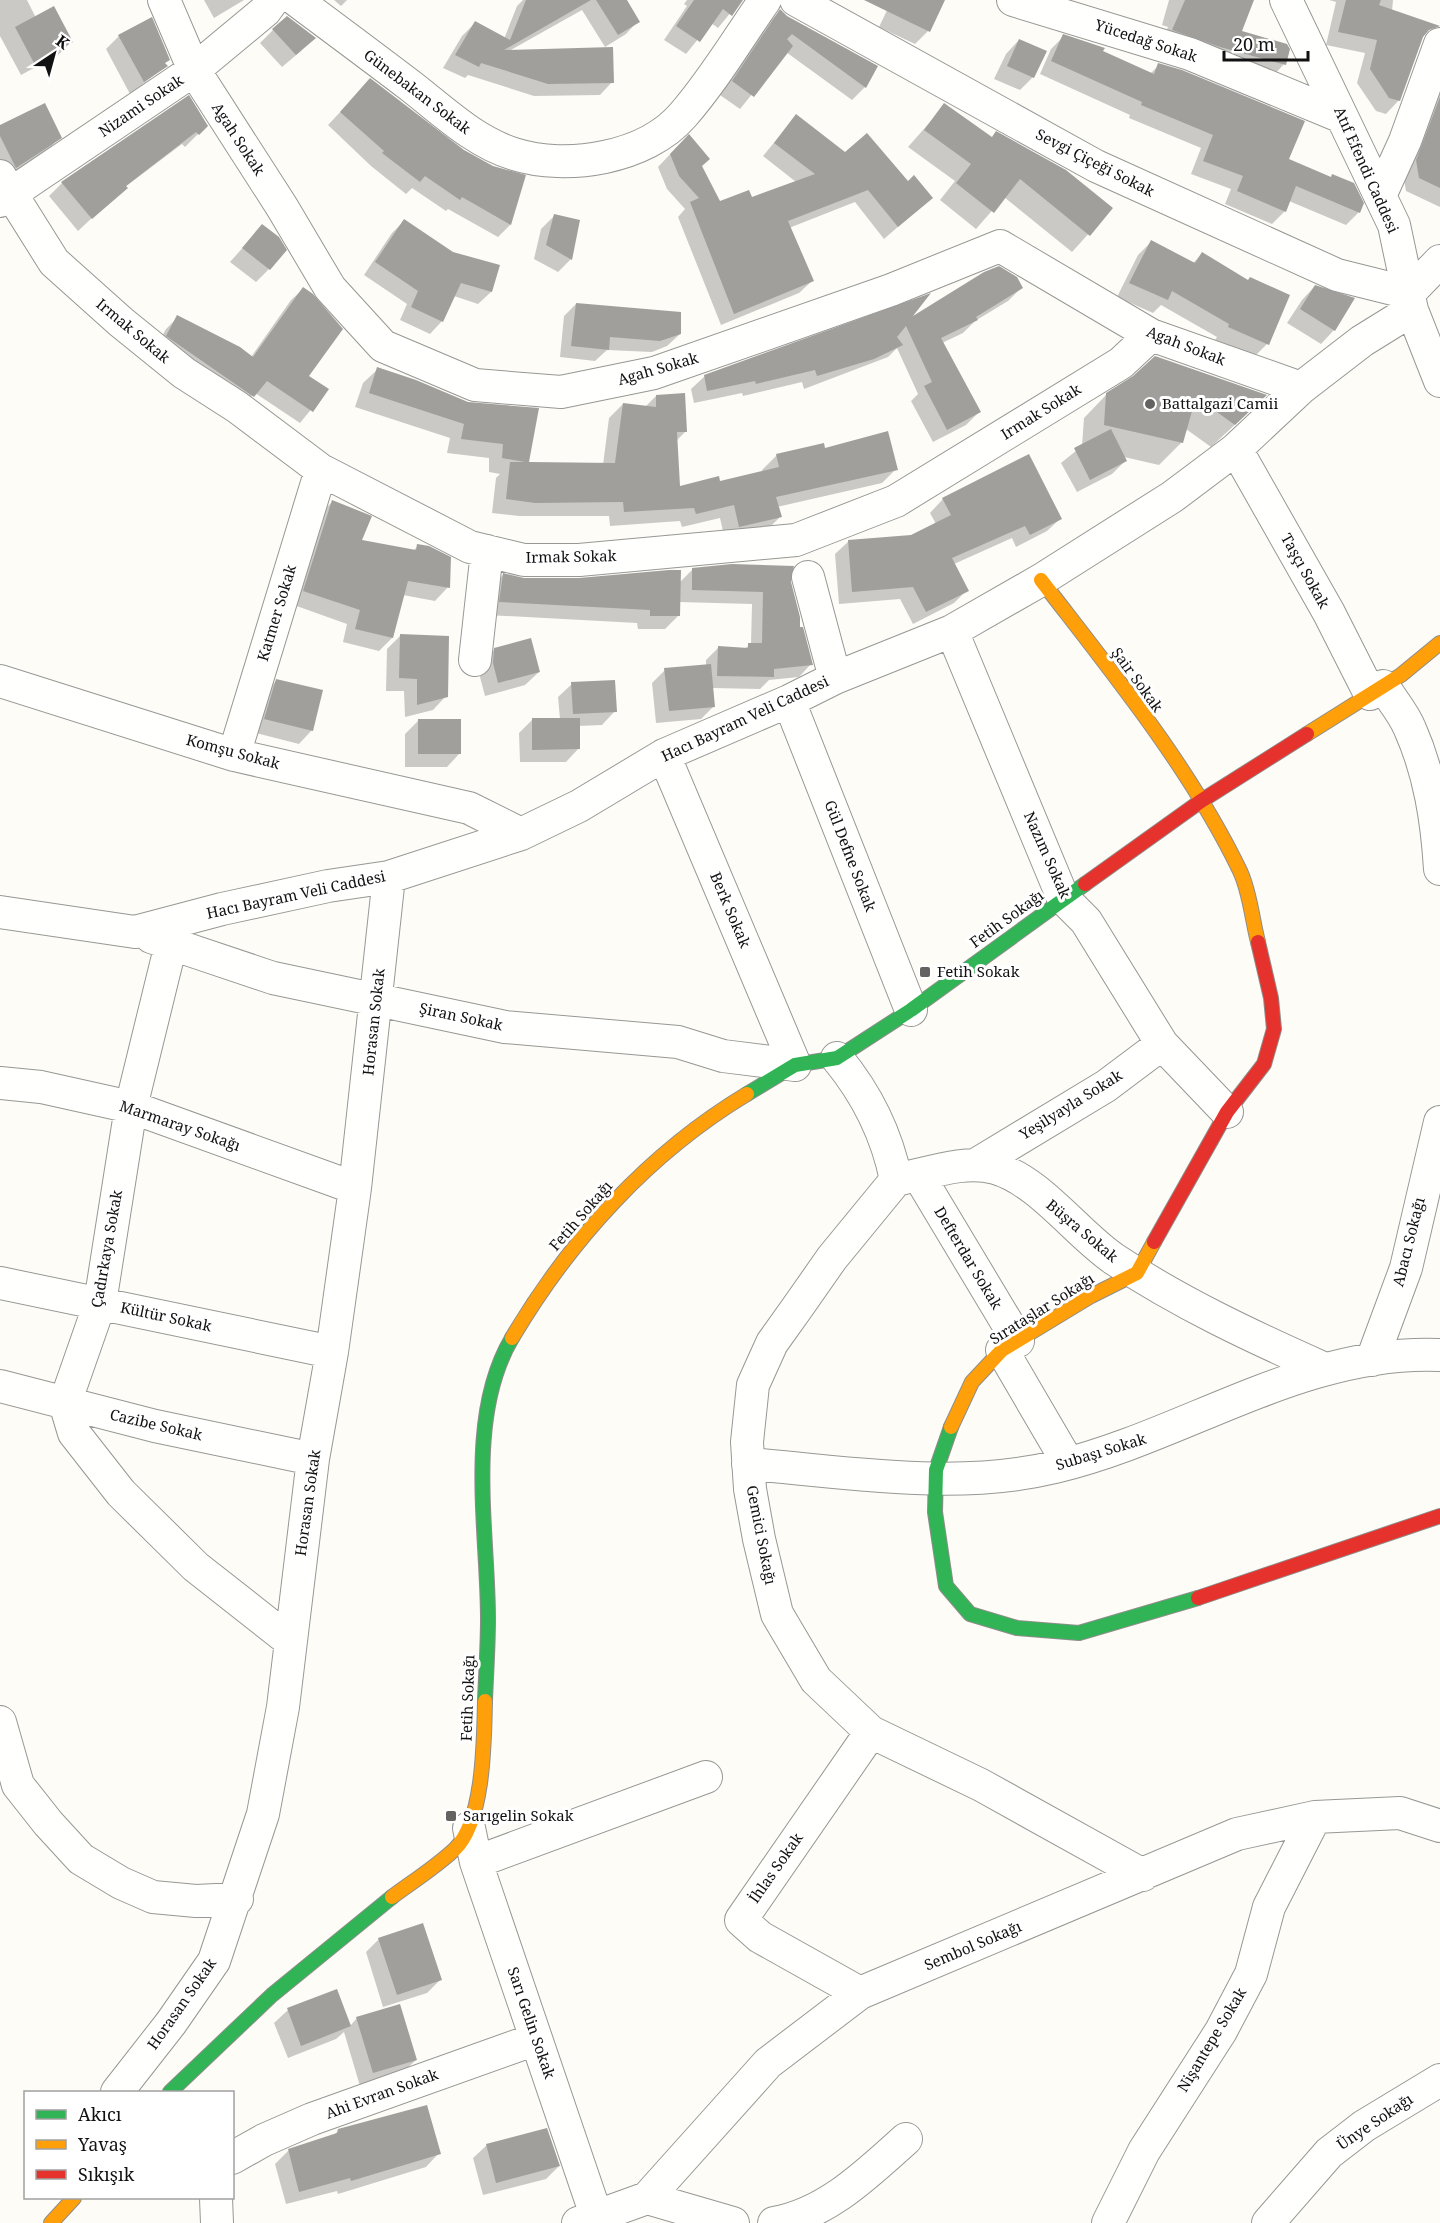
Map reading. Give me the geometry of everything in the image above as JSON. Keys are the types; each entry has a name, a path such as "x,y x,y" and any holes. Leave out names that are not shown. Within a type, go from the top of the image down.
{"street":[{"name":"Agah Sokak","path":"164,0 194,70 282,207 330,288 383,346 475,385 561,392 654,373 891,290 1000,246 1151,336 1302,388"},
{"name":"Nizami Sokak","path":"3,190 194,70 264,11 273,0"},
{"name":"Günebakan Sokak","path":"296,0 473,135 514,155 552,160 592,160 627,152 658,137 683,116 765,0"},
{"name":"Sevgi Çiçeği Sokak","path":"796,0 1096,166 1337,274 1411,302"},
{"name":"Yücedağ Sokak","path":"1014,0 1190,54 1342,117"},
{"name":"Atıf Efendi Caddesi","path":"1286,0 1394,225 1411,302 1440,381"},
{"path":"1380,196 1405,141 1440,44"},
{"name":"Irmak Sokak","path":"3,190 54,262 112,315 184,373 237,407 321,470 470,547 524,560 579,560 796,540 896,501 1121,363 1151,336"},
{"name":"Hacı Bayram Veli Caddesi","path":"0,912 135,932 328,886 389,877 521,834 579,806 664,755 789,701 835,678 952,631 1041,580 1172,497 1236,449 1302,388 1411,302 1440,261"},
{"name":"Taşçı Sokak","path":"1236,449 1329,613 1376,690"},
{"name":"Katmer Sokak","path":"234,755 321,470"},
{"path":"474,660 487,552"},
{"path":"808,577 835,678"},
{"name":"Şair Sokak","path":"1041,580 1124,688 1201,801"},
{"name":"Nazım Sokak","path":"952,631 1063,898 1086,921 1162,1044 1227,1112"},
{"name":"Fetih Sokağı","path":"171,2091 211,2049 345,1935 456,1848 469,1828 479,1785 484,1730 488,1618 481,1487 488,1410 500,1358 536,1297 606,1208 680,1139 795,1065 837,1058 911,1010 1063,898 1201,801 1376,690 1440,643"},
{"name":"Komşu Sokak","path":"0,681 234,755 469,808 521,834"},
{"path":"1376,690 1410,727 1427,774 1438,825 1440,869"},
{"name":"Gül Defne Sokak","path":"789,701 911,1010"},
{"name":"Berk Sokak","path":"664,755 795,1065"},
{"path":"1137,1273 1227,1112 1264,1064 1274,1029 1271,998 1241,873 1201,801"},
{"name":"Horasan Sokak","path":"118,2091 171,2023 214,1961 237,1899 263,1814 283,1707 314,1459 355,1188 389,877"},
{"name":"Şiran Sokak","path":"135,932 273,978 505,1027 678,1042 723,1056 795,1065"},
{"name":"Çadırkaya Sokak","path":"65,1403 100,1303 131,1107 171,944"},
{"name":"Yeşilyayla Sokak","path":"977,1164 1106,1086 1162,1044"},
{"path":"837,1058 858,1083 907,1178"},
{"name":"Marmaray Sokağı","path":"0,1083 41,1087 131,1107 355,1188"},
{"name":"Abacı Sokağı","path":"1372,1360 1406,1268 1440,1122"},
{"name":"Büşra Sokak","path":"907,1178 977,1164 997,1168 1024,1184 1113,1258 1137,1273 1253,1336 1325,1369"},
{"name":"Defterdar Sokak","path":"907,1178 1010,1346 1068,1463"},
{"name":"Gemici Sokağı","path":"907,1178 832,1258 772,1343 753,1385 747,1442 748,1464 759,1539 777,1614 816,1680 871,1732 981,1785 1143,1875"},
{"name":"Sırataşlar Sokağı","path":"1137,1273 1091,1296 1010,1346 972,1382 950,1429 936,1478 935,1512 946,1586 970,1614 1017,1628 1079,1633 1146,1615 1440,1516"},
{"name":"Kültür Sokak","path":"0,1283 332,1352"},
{"name":"Subaşı Sokak","path":"748,1464 936,1478 990,1478 1068,1463 1130,1445 1228,1404 1325,1369 1405,1353 1440,1355"},
{"name":"Cazibe Sokak","path":"0,1386 155,1426 314,1459"},
{"path":"65,1403 74,1433 121,1493 196,1567 290,1641"},
{"path":"0,1722 18,1785 81,1859 121,1883 153,1898 196,1901 237,1899"},
{"name":"İhlas Sokak","path":"860,1993 760,1936 741,1920 871,1732"},
{"path":"476,1862 706,1777"},
{"name":"Sembol Sokağı","path":"587,2220 647,2198 768,2063 860,1993 1237,1834 1315,1817 1400,1813 1440,1826"},
{"name":"Nişantepe Sokak","path":"1108,2223 1144,2151 1221,2031 1251,1974 1269,1907 1315,1817"},
{"name":"Sarı Gelin Sokak","path":"469,1828 476,1862 536,2039 587,2220"},
{"name":"Ahi Evran Sokak","path":"234,2157 264,2140 312,2119 536,2039"},
{"name":"Ünye Sokağı","path":"1268,2223 1329,2154 1364,2126 1440,2080"},
{"path":"774,2223 793,2220 851,2188 906,2139"},
{"path":"647,2198 733,2223"},
{"path":"50,2223 58,2199"},
{"path":"50,2223 73,2199"},
{"path":"216,2199 217,2223"}],"building":[{"path":"526,0 591,0 504,50 613,47 614,83 548,84 481,63 479,67 455,55 475,21 510,40"},
{"path":"596,0 627,0 640,22 618,35"},
{"path":"694,0 743,0 732,16 723,9 700,42 676,26"},
{"path":"864,0 945,0 930,32"},
{"path":"1185,0 1254,0 1242,31 1287,44 1290,49 1286,65 1220,47 1172,30"},
{"path":"1346,0 1381,0 1379,5 1440,26 1429,30 1423,37 1400,101 1389,98 1370,69 1377,40 1338,32"},
{"path":"54,6 73,42 34,63 15,27"},
{"path":"780,9 787,16 878,66 866,88 792,34 787,39 793,46 754,97 732,81"},
{"path":"287,16 316,38 296,55 272,29"},
{"path":"152,17 170,60 165,63 168,66 144,82 118,35"},
{"path":"1063,34 1105,48 1103,51 1154,74 1158,63 1182,70 1305,121 1289,159 1331,177 1332,174 1354,183 1364,203 1360,213 1296,186 1286,212 1237,191 1243,176 1203,161 1213,135 1141,105 1142,102 1051,61"},
{"path":"1019,39 1047,51 1034,78 1007,66"},
{"path":"370,78 464,150 493,166 526,175 511,225 462,197 460,200 425,176 420,182 382,153 384,151 340,112"},
{"path":"189,95 208,126 199,135 196,132 126,186 128,188 92,219 61,182"},
{"path":"1440,97 1440,188 1419,178 1416,160"},
{"path":"45,103 62,138 16,168 0,136 0,125"},
{"path":"944,103 992,137 996,131 1066,170 1113,208 1090,236 1020,179 994,213 956,183 971,164 924,130"},
{"path":"796,114 845,152 867,133 908,181 914,175 933,198 898,227 868,190 788,221 814,281 734,314 690,202 699,198 679,176 670,154 689,134 710,159 702,166 720,201 749,190 752,197 815,174 774,143"},
{"path":"554,214 580,220 572,260 546,245"},
{"path":"404,219 453,252 500,265 492,292 461,283 443,322 411,307 418,291 375,262"},
{"path":"262,224 279,237 287,250 270,270 242,248"},
{"path":"1151,240 1195,263 1202,252 1248,280 1250,277 1290,295 1269,345 1228,327 1229,324 1172,291 1168,300 1129,283"},
{"path":"999,266 1017,277 1023,288 976,317 978,320 941,338 981,412 947,430 924,386 932,382 906,326 897,337 903,345 874,359 817,376 815,370 756,384 755,381 707,391 704,375 931,293 913,316 984,272"},
{"path":"1315,285 1355,298 1335,331 1300,309"},
{"path":"303,287 313,294 343,329 309,376 329,389 313,412 267,381 254,397 166,336 177,315 240,347 253,357"},
{"path":"576,303 681,312 681,334 660,341 610,337 609,350 571,346"},
{"name":"Battalgazi Camii","path":"1155,356 1267,395 1235,425 1196,397 1183,443 1104,425 1106,393 1133,376"},
{"path":"377,367 416,380 468,402 539,408 529,462 615,463 623,403 656,407 656,395 685,393 687,432 677,432 680,486 719,476 720,481 779,467 776,454 824,443 825,448 888,431 898,470 776,497 782,517 739,527 734,505 696,514 694,508 624,512 623,502 535,503 506,499 510,462 525,462 502,458 503,444 461,439 464,424 369,393"},
{"path":"1111,429 1127,461 1090,480 1074,448"},
{"path":"1029,454 1062,519 1030,535 1025,526 952,558 969,591 926,612 913,587 852,592 848,540 911,535 951,515 942,498"},
{"path":"332,500 372,516 362,540 416,550 417,544 429,546 451,557 450,588 408,581 393,638 355,629 360,610 303,591"},
{"path":"732,564 794,566 791,582 800,617 800,627 803,627 813,665 774,669 774,677 717,676 718,646 748,648 748,643 762,643 763,592 692,590 692,568"},
{"path":"681,570 680,616 650,616 650,610 499,602 503,573 524,578 579,578"},
{"path":"400,634 449,636 448,697 417,705 417,679 399,678"},
{"path":"531,638 540,672 498,683 493,663 494,648"},
{"path":"711,664 715,707 669,711 664,668"},
{"path":"276,679 323,690 313,731 264,719"},
{"path":"615,680 617,712 573,714 571,682"},
{"path":"532,718 580,718 580,749 532,750"},
{"path":"418,719 461,719 461,754 418,754"},
{"path":"423,1923 442,1980 397,1995 378,1938"},
{"path":"337,1989 351,2026 301,2046 287,2008"},
{"path":"400,2004 417,2060 373,2073 356,2017"},
{"path":"427,2105 441,2154 351,2181 350,2178 299,2192 288,2149 337,2133 338,2129"},
{"path":"547,2128 560,2166 496,2183 486,2144"}],"traffic: fast":[{"path":"747,1094 795,1065 837,1058 911,1010 1085,884"},
{"path":"485,1701 488,1619 482,1475 484,1438 488,1403 497,1369 512,1338"},
{"path":"951,1427 936,1470 935,1512 946,1586 970,1614 1017,1628 1079,1633 1198,1598"},
{"path":"171,2091 272,1995 392,1897"}],"traffic: slow":[{"path":"1041,580 1122,685 1198,794 1240,871 1249,897 1258,942"},
{"path":"1307,734 1401,675 1440,643"},
{"path":"512,1338 559,1267 614,1201 677,1143 711,1117 747,1094"},
{"path":"951,1427 972,1382 1002,1350 1091,1296 1137,1273 1154,1242"},
{"path":"392,1897 448,1856 465,1836 472,1820 480,1780 485,1701"},
{"path":"51,2223 73,2199"}],"traffic: jam":[{"path":"1085,884 1201,801 1307,734"},
{"path":"1154,1242 1227,1112 1264,1064 1274,1029 1271,998 1258,942"},
{"path":"1198,1598 1440,1516"}],"place":[{"name":"Battalgazi Camii","path":"1150,404"},
{"name":"Fetih Sokak","path":"925,972"},
{"name":"Sarıgelin Sokak","path":"451,1816"}]}
